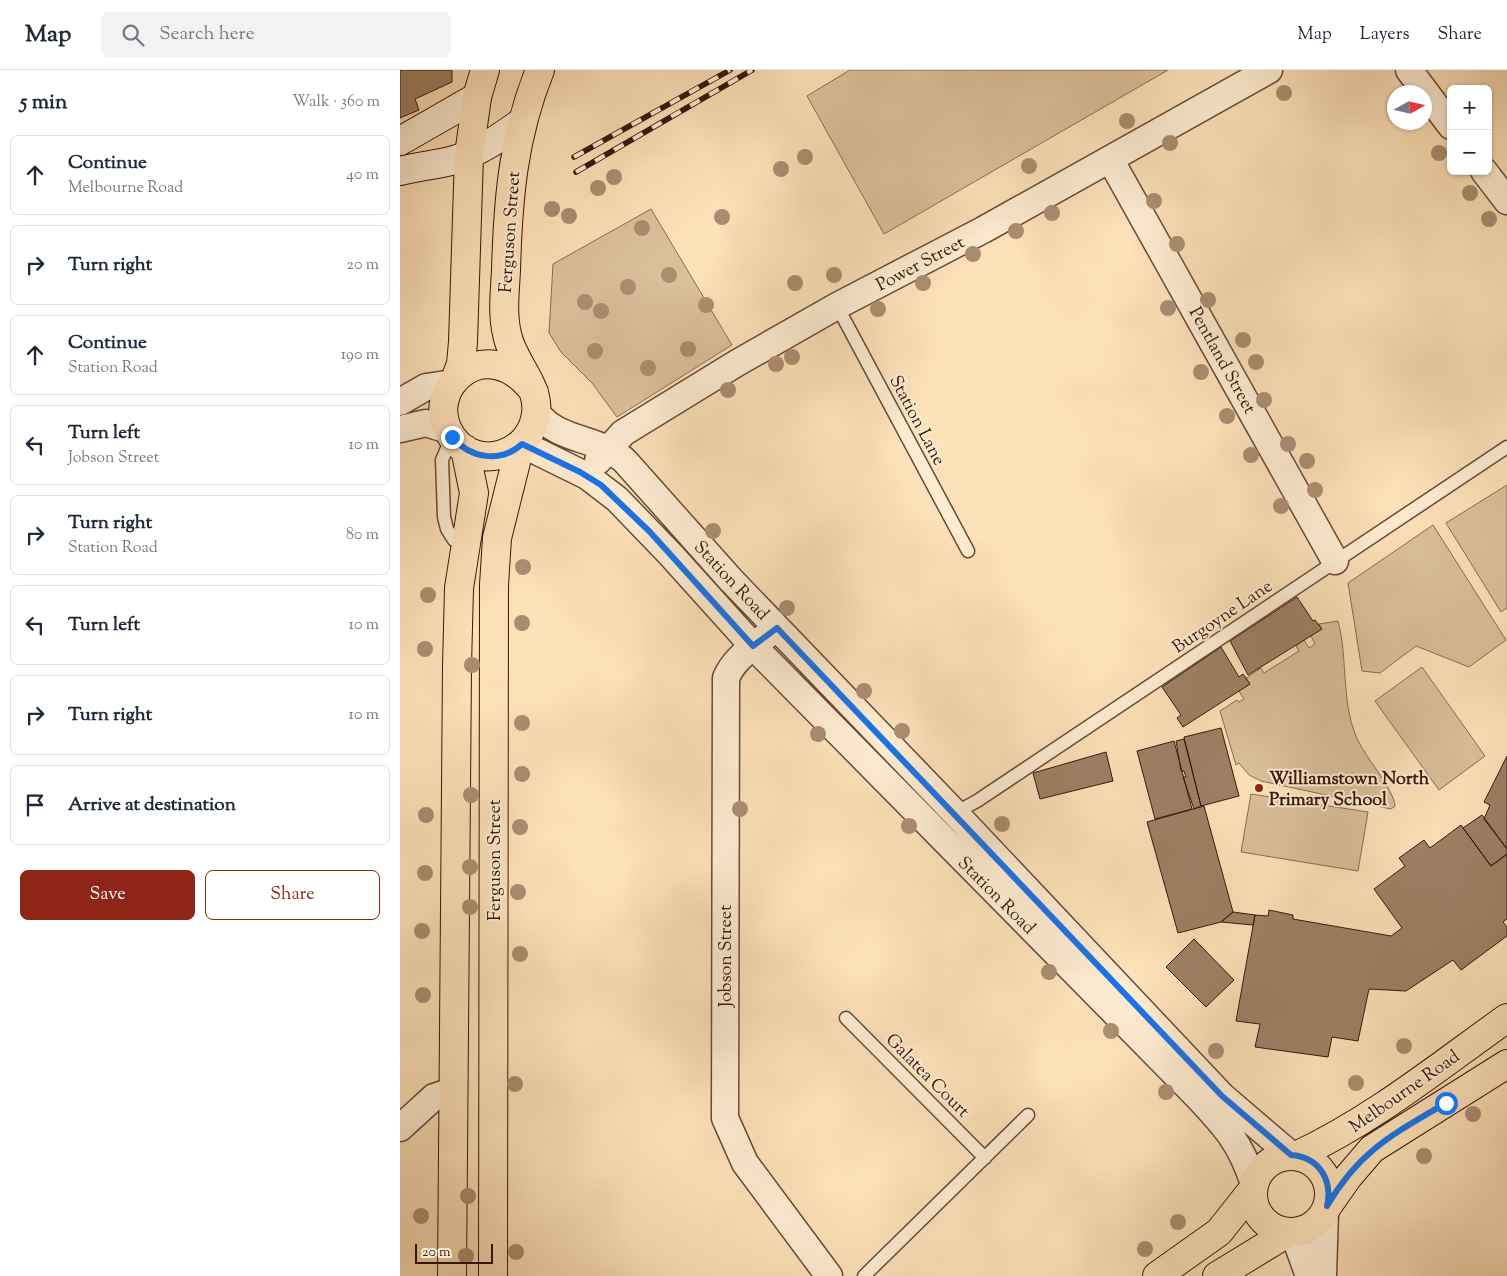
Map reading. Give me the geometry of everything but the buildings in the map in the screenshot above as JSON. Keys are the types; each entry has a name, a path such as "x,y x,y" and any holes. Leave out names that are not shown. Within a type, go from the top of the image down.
{"main road":[{"path":"452,1276 452,1091 457,666 460,588 474,493 444,407 461,364 470,155 478,97 485,70"},
{"name":"Ferguson Street","path":"535,402 510,347 504,316 508,196 514,156 523,121 540,70"},
{"path":"454,381 469,369 495,364 512,369 535,402 530,435 521,445 507,454 493,457 479,455 455,438"},
{"name":"Ferguson Street","path":"492,1276 494,585 497,538 521,445"},
{"name":"Melbourne Road","path":"1294,1156 1336,1137 1368,1118 1507,1018"},
{"name":"Melbourne Road","path":"1326,1209 1351,1172 1372,1149 1507,1064"},
{"path":"452,1091 494,1092"},
{"path":"1157,1276 1219,1232 1254,1187 1265,1166 1277,1158 1294,1156 1312,1162 1324,1174 1329,1190 1326,1209 1312,1226 1291,1232 1217,1276"},
{"path":"1254,1187 1254,1203 1260,1216 1270,1226 1291,1232"}],"street":[{"name":"Power Street","path":"587,476 623,432 737,363 837,306 983,230 1270,70"},
{"path":"1409,70 1447,121"},
{"path":"400,142 478,97"},
{"path":"400,171 470,155 523,121"},
{"name":"Pentland Street","path":"1110,159 1335,561"},
{"path":"1487,175 1507,201"},
{"path":"400,402 421,388 454,381"},
{"name":"Station Road","path":"535,402 546,423 559,433 609,448 631,466 731,580 955,813 1222,1096 1294,1156"},
{"path":"400,429 426,423 455,438"},
{"name":"Station Road","path":"521,445 587,476 617,499 650,532 753,646 1231,1132 1244,1158 1254,1187"},
{"name":"Jobson Street","path":"777,628 730,666 726,678 725,1118 745,1162 828,1276"},
{"path":"936,833 955,813"},
{"path":"402,1122 434,1097 452,1091"},
{"path":"1323,1276 1326,1209"},
{"path":"1291,1232 1309,1276"}],"lane":[{"name":"Station Lane","path":"837,306 968,551"},
{"name":"Burgoyne Lane","path":"955,813 977,801 1507,447"},
{"name":"Galatea Court","path":"846,1018 985,1158"},
{"path":"864,1276 1028,1115"}],"shaded area":[{"path":"850,70 1168,70 884,234 807,96"},
{"path":"651,209 732,345 617,417 592,383 561,352 549,333 553,264"},
{"path":"1507,485 1507,608 1501,612 1446,523"},
{"path":"1433,525 1506,640 1469,667 1416,646 1380,673 1362,671 1348,583"},
{"path":"1338,621 1351,722 1360,744 1390,791 1395,806 1391,809 1261,781 1249,775 1239,763 1236,765 1220,711 1237,700 1239,702 1244,699 1239,691 1250,684 1246,678 1261,668 1264,673 1299,651 1296,646 1304,640 1309,648 1315,644 1311,636 1322,629 1319,624"},
{"path":"1422,667 1485,756 1439,790 1375,701"},
{"path":"1251,794 1368,812 1358,871 1241,852"}],"railway":[{"path":"574,157 730,70"},
{"path":"576,172 752,70"}],"place":[{"name":"Williamstown North Primary School","path":"1259,788"}],"route":[{"path":"452,437 465,449 479,455 493,457 507,454 522,444 555,462 573,468 587,476 617,499 650,532 753,646 777,628 955,813 1222,1096 1291,1155 1304,1158 1319,1167 1324,1174 1329,1190 1327,1206 1351,1172 1372,1149 1401,1129 1446,1103"}]}
